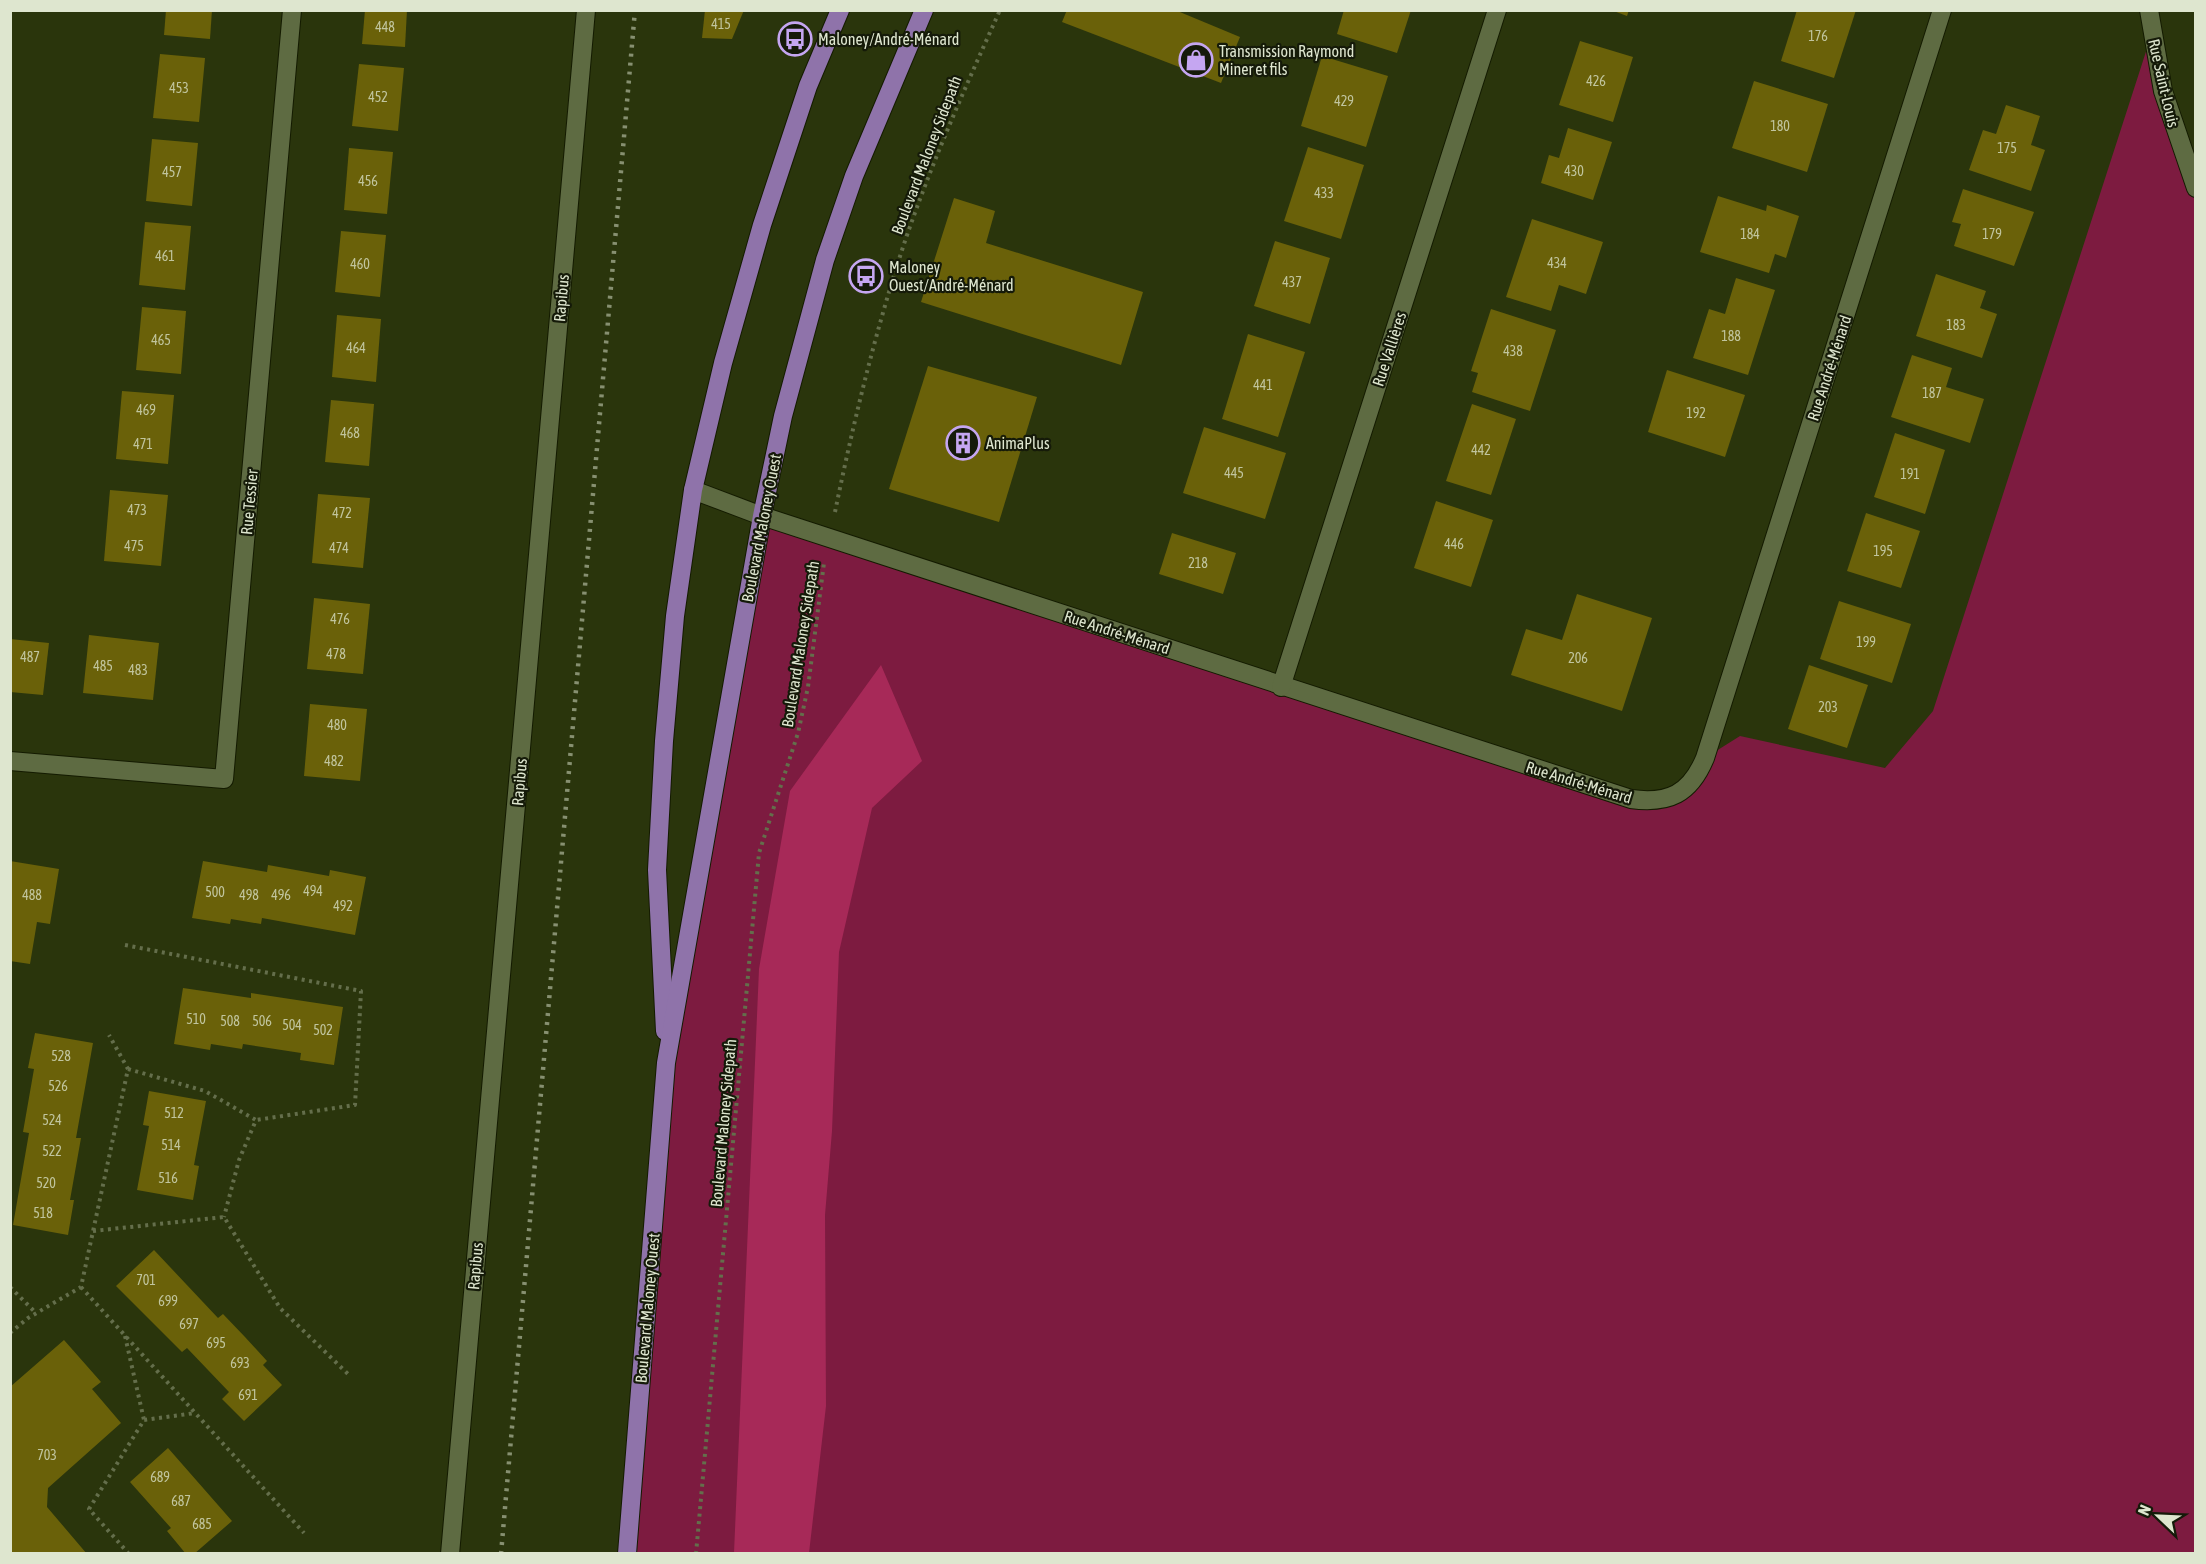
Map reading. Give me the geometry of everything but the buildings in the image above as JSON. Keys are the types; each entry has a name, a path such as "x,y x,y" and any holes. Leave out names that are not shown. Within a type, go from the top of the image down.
{"main road":[{"name":"Boulevard Maloney Ouest","path":"666,1063 657,870 664,741 675,616 693,490 723,363 762,225 808,86 840,10"},
{"name":"Boulevard Maloney Ouest","path":"627,1554 666,1063 762,516 783,416 825,260 854,176 924,10"}],"street":[{"name":"Rue Tessier","path":"10,761 224,780 292,10"},
{"name":"Rapibus","path":"450,1554 586,10"},
{"name":"Rue Vallières","path":"1281,687 1497,10"},
{"name":"Rue André-Ménard","path":"693,490 762,516 1281,687 1631,799 1653,802 1670,798 1685,789 1698,775 1705,758 1942,10"},
{"name":"Rue Saint-Louis","path":"2149,10 2163,92 2196,188"}],"path":[{"name":"Boulevard Maloney Sidepath","path":"696,1554 759,853 798,734 808,687 821,577 872,361 903,247 959,102 1000,10"},
{"path":"125,945 361,991 355,1105 256,1120 205,1091 128,1069"},
{"path":"10,1333 36,1313 81,1287 128,1069 109,1035"},
{"path":"256,1120 239,1160 224,1217 280,1308 350,1376"},
{"path":"93,1231 224,1217"},
{"path":"10,1287 36,1313"},
{"path":"81,1287 304,1533"},
{"path":"125,1335 144,1420 88,1509 129,1554"},
{"path":"144,1420 195,1413"}],"shaded area":[{"path":"2152,33 2196,188 2195,1553 627,1554 666,1063 762,516 1631,799 1670,798 1705,758 1740,736 1885,768 1933,711"},
{"path":"881,665 922,761 872,808 839,952 832,1131 825,1215 826,1406 809,1553 734,1553 759,969 790,791"}],"railway":[{"path":"501,1554 635,10"}],"place":[{"name":"Maloney/André-Ménard","path":"795,39"},
{"name":"Transmission Raymond Miner et fils","path":"1196,60"},
{"name":"Maloney Ouest/André-Ménard","path":"866,276"},
{"name":"AnimaPlus","path":"963,443"}]}
